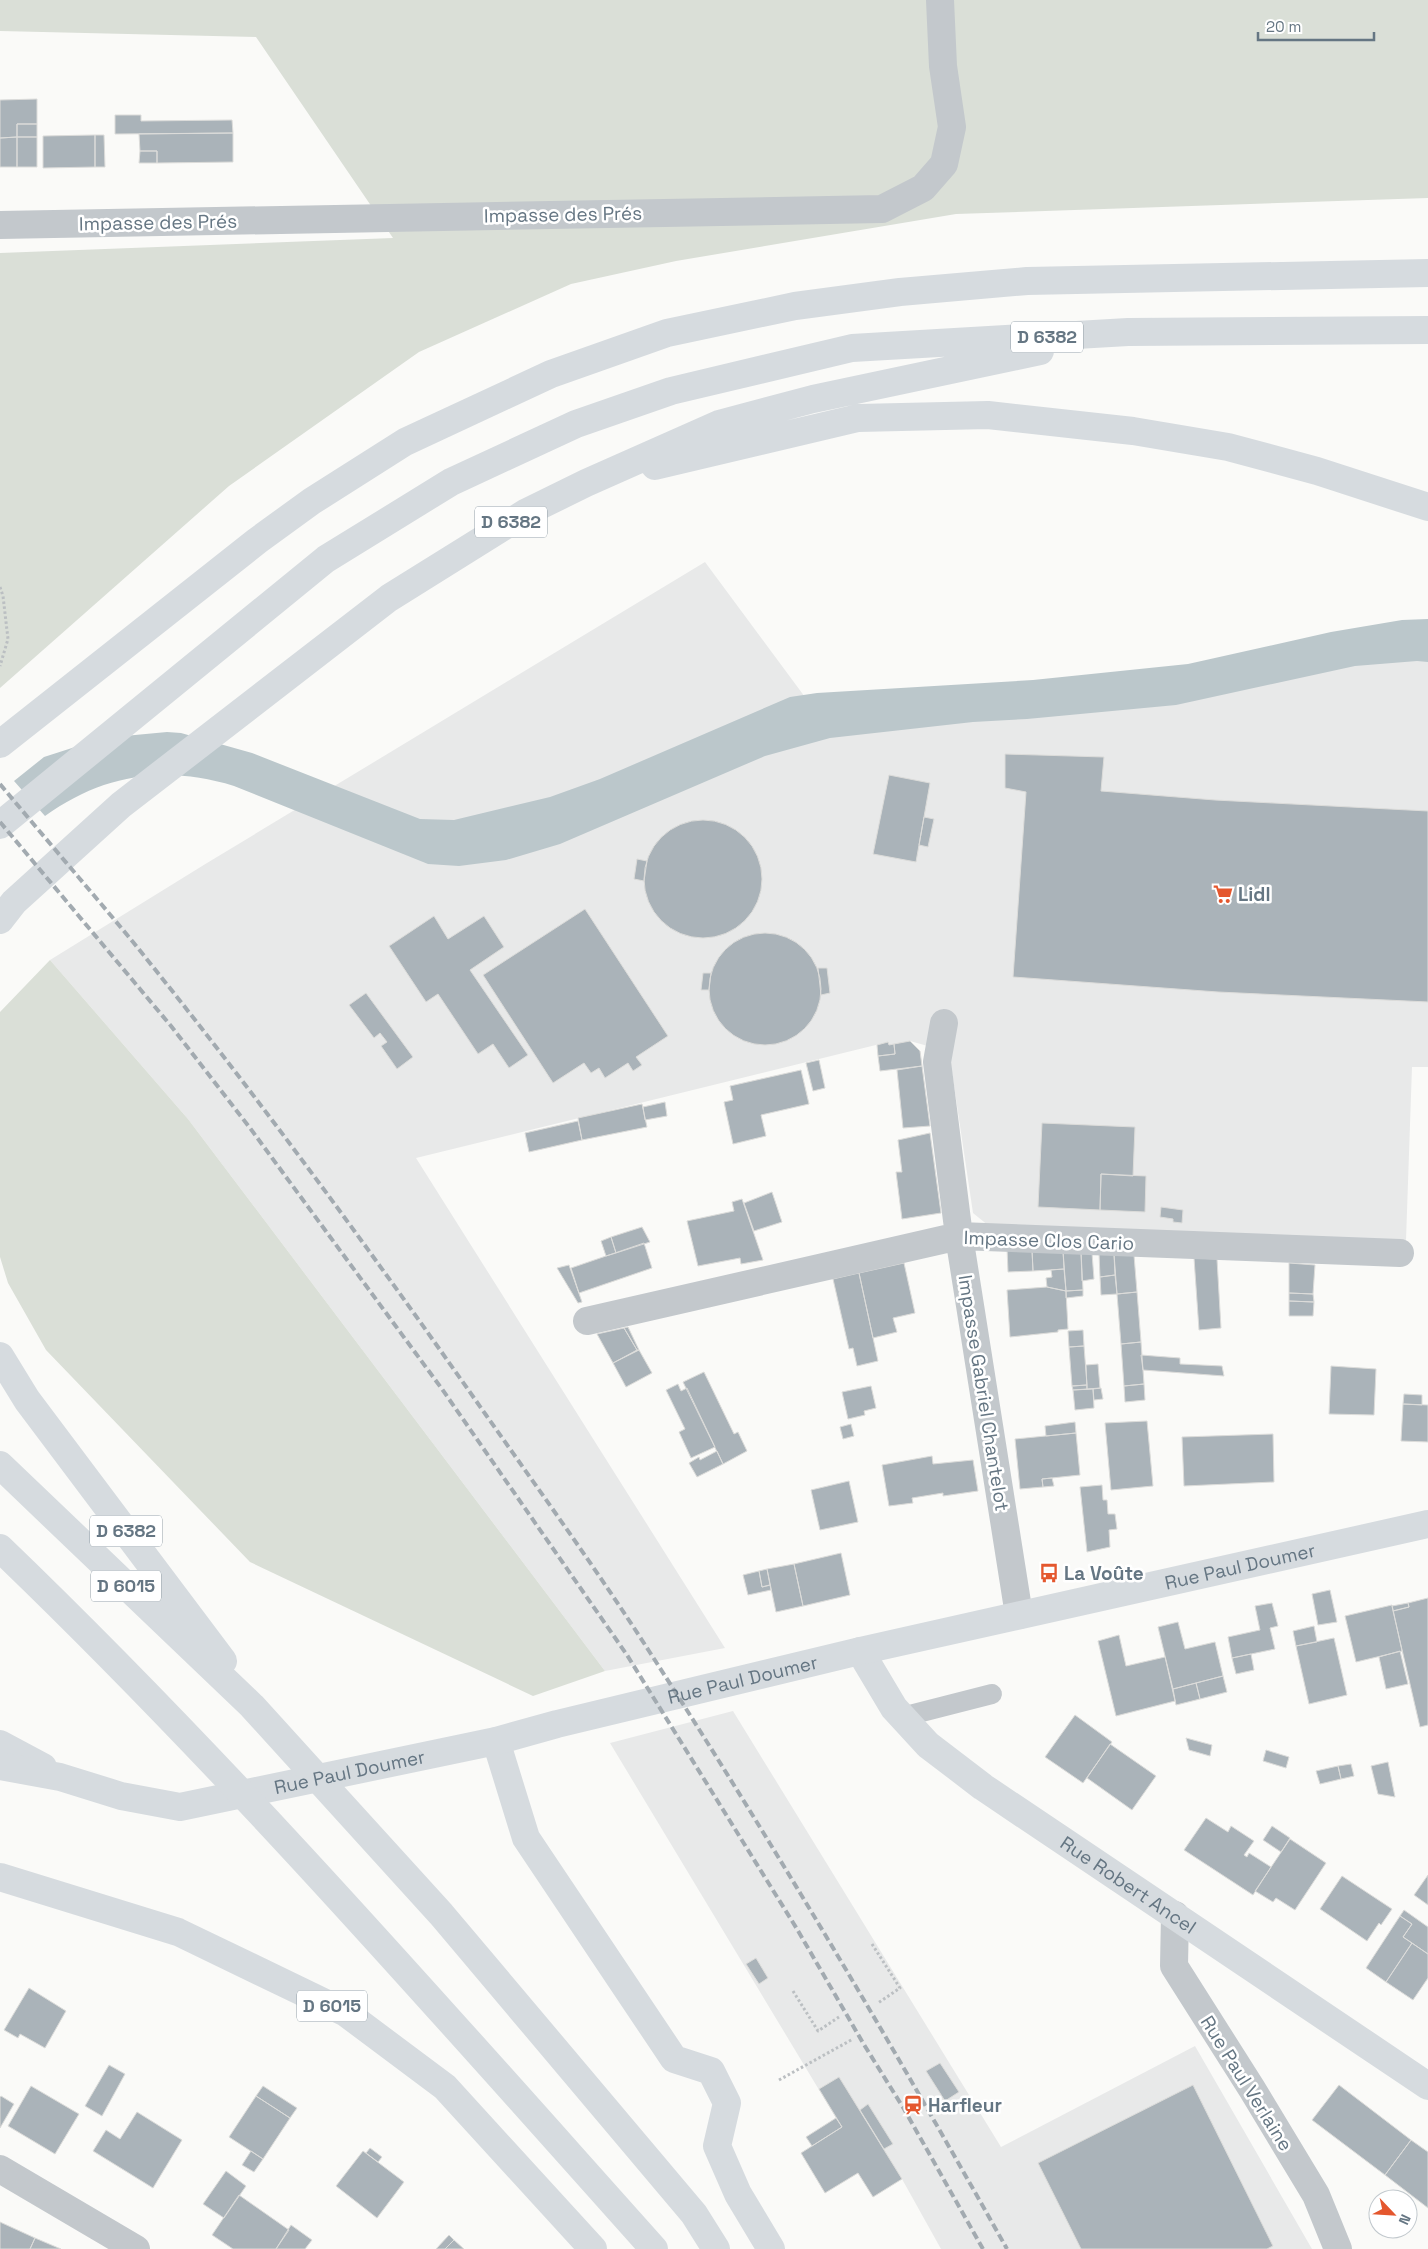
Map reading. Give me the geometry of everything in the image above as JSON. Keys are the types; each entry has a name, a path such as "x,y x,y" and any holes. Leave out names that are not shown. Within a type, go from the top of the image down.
{"main road":[{"path":"0,744 265,536 312,501 405,442 550,374 667,332 795,306 900,292 1027,281 1428,273"},
{"name":"D 6382","path":"0,825 326,560 451,482 576,424 672,391 852,348 1128,332 1428,330"},
{"name":"D 6382","path":"0,920 14,902 121,805 389,598 527,512 586,483 719,424 813,399 1128,332"},
{"path":"586,483 858,418 988,415 1132,431 1228,447 1317,470 1428,507"},
{"name":"D 6382","path":"0,1356 27,1400 223,1660 252,1706"},
{"name":"D 6015","path":"0,1465 252,1706"},
{"name":"Rue Paul Doumer","path":"0,1766 60,1777 121,1796 180,1807 496,1742 575,1720 860,1651 1428,1524"},
{"name":"D 6015","path":"0,1548 186,1734 348,1907 654,2249"},
{"name":"Rue Robert Ancel","path":"860,1651 894,1708 928,1745 983,1787 1175,1914 1428,2086"},
{"path":"252,1706 399,1867 694,2214 716,2249"},
{"path":"496,1742 526,1838 674,2059 711,2071 727,2103 717,2146 738,2194 771,2249"},
{"name":"Rue Paul Doumer","path":"0,1744 60,1777"},
{"name":"D 6015","path":"0,1877 178,1932 346,2013 445,2087 593,2249"}],"street":[{"name":"Impasse des Prés","path":"0,225 882,208 923,188 944,164 952,127 943,66 940,0"},
{"name":"Impasse Gabriel Chantelot","path":"944,1023 937,1062 959,1236 1019,1615"},
{"name":"Impasse Clos Cario","path":"586,1321 959,1236 1400,1253"},
{"name":"Rue Paul Verlaine","path":"1175,1914 1174,1966 1316,2195 1338,2249"},
{"path":"0,2169 136,2249"}],"lane":[{"path":"902,1717 992,1694"}],"path":[{"path":"0,587 4,596 8,639 0,666"},
{"path":"872,1944 900,1988 878,2003"},
{"path":"793,1991 818,2031 839,2017"},
{"path":"778,2080 853,2039"}],"shaded area":[{"path":"0,0 1428,0 1428,198 956,214 676,261 571,284 419,352 229,486 0,688 0,253 393,238 256,37 0,31"},
{"path":"705,562 819,716 1428,635 1428,1067 1412,1067 1406,1240 989,1226 973,1213 949,1052 910,1041 889,1045 888,1042 416,1158 725,1648 605,1671 188,1119 50,960"},
{"path":"1428,619 1428,662 1417,661 1355,666 1176,705 1027,719 973,722 830,738 765,756 560,844 506,860 459,866 428,864 234,786 208,780 184,776 159,775 136,777 90,791 67,802 45,816 14,781 44,757 103,738 167,732 181,733 252,753 420,819 454,820 550,797 600,779 790,697 817,693 1033,680 1188,664 1331,632 1402,620"},
{"path":"50,960 188,1119 605,1671 533,1696 250,1562 46,1350 8,1283 0,1257 0,1012"},
{"path":"733,1711 1001,2147 1195,2046 1312,2249 941,2249 902,2179 873,2197 858,2173 825,2193 801,2153 812,2146 806,2137 836,2118 610,1743"}],"building":[{"path":"37,99 37,124 17,124 17,137 0,138 0,100"},
{"path":"115,115 141,115 141,121 232,120 233,133 115,134"},
{"path":"17,124 37,124 37,137 17,137"},
{"path":"233,133 233,162 157,163 157,151 140,151 139,134"},
{"path":"95,135 104,135 105,167 95,167"},
{"path":"95,135 95,167 43,168 43,136"},
{"path":"17,137 37,137 37,167 17,167"},
{"path":"17,137 17,167 0,167 0,138"},
{"path":"140,151 157,151 157,163 139,163"},
{"name":"Lidl","path":"1005,754 1104,757 1101,791 1215,800 1428,811 1428,1002 1218,992 1013,977 1026,792 1005,788"},
{"path":"889,775 930,783 916,862 873,854"},
{"path":"924,817 934,819 928,847 919,845"},
{"path":"703,820 725,825 745,837 757,857 762,879 757,901 745,921 725,933 703,938 681,933 661,921 649,901 644,879 649,857 661,837 681,825"},
{"path":"637,859 647,861 644,881 634,879"},
{"path":"585,909 668,1036 636,1057 642,1065 633,1071 628,1063 605,1078 599,1068 591,1073 584,1063 553,1083 483,975"},
{"path":"434,916 448,939 484,916 504,947 470,970 528,1055 509,1068 493,1044 478,1054 438,994 426,1002 389,946"},
{"path":"765,933 787,937 805,949 817,967 821,989 817,1011 805,1029 787,1041 765,1045 743,1041 725,1029 713,1011 709,989 713,967 725,949 743,937"},
{"path":"818,968 827,968 830,993 821,995"},
{"path":"703,973 711,973 709,990 701,990"},
{"path":"366,993 413,1057 397,1069 381,1046 387,1042 380,1033 374,1038 349,1005"},
{"path":"910,1041 920,1051 922,1066 880,1071 878,1056 895,1054 894,1044"},
{"path":"888,1042 889,1045 894,1044 895,1054 878,1056 877,1045"},
{"path":"819,1060 825,1088 813,1091 806,1063"},
{"path":"922,1066 930,1126 903,1128 897,1070"},
{"path":"801,1070 809,1104 761,1115 766,1136 733,1144 724,1102 733,1100 730,1086"},
{"path":"665,1102 667,1116 645,1120 643,1107"},
{"path":"642,1104 647,1127 582,1140 578,1118"},
{"path":"578,1121 582,1140 529,1152 525,1133"},
{"path":"1042,1123 1135,1127 1133,1176 1101,1174 1100,1210 1038,1207"},
{"path":"930,1133 941,1213 902,1219 896,1172 902,1172 898,1140"},
{"path":"1101,1174 1146,1176 1145,1212 1100,1210"},
{"path":"772,1192 782,1222 754,1231 744,1203"},
{"path":"742,1199 763,1260 741,1264 740,1258 698,1266 687,1221 734,1211 732,1202"},
{"path":"1161,1207 1183,1210 1182,1223 1160,1217"},
{"path":"642,1227 650,1242 616,1253 611,1237"},
{"path":"611,1237 616,1253 606,1256 601,1241"},
{"path":"644,1243 652,1268 579,1293 571,1268"},
{"path":"1007,1248 1032,1250 1033,1271 1008,1272"},
{"path":"1032,1250 1063,1251 1064,1269 1033,1271"},
{"path":"1063,1251 1081,1252 1083,1290 1066,1291"},
{"path":"1081,1252 1092,1253 1094,1279 1082,1281"},
{"path":"1099,1253 1114,1254 1115,1275 1100,1277"},
{"path":"1114,1254 1134,1255 1137,1292 1117,1294"},
{"path":"1194,1258 1217,1259 1221,1328 1199,1330"},
{"path":"904,1263 915,1313 893,1318 897,1332 873,1338 859,1273"},
{"path":"1289,1263 1315,1265 1313,1294 1289,1293"},
{"path":"569,1265 582,1302 578,1303 557,1268"},
{"path":"1064,1269 1066,1291 1047,1287 1046,1278 1052,1277 1051,1270"},
{"path":"859,1273 878,1361 857,1366 853,1348 849,1349 833,1279"},
{"path":"1115,1275 1117,1294 1101,1295 1100,1277"},
{"path":"1047,1287 1066,1291 1068,1329 1058,1330 1058,1332 1010,1337 1007,1290"},
{"path":"1083,1290 1083,1296 1066,1298 1066,1291"},
{"path":"1137,1292 1141,1342 1121,1344 1117,1294"},
{"path":"1289,1293 1313,1294 1314,1302 1289,1301"},
{"path":"1289,1301 1314,1302 1313,1316 1289,1316"},
{"path":"628,1327 639,1350 637,1350 624,1328"},
{"path":"624,1328 637,1350 613,1363 597,1334"},
{"path":"1083,1330 1084,1346 1069,1347 1068,1331"},
{"path":"1141,1342 1144,1384 1124,1386 1121,1344"},
{"path":"1084,1346 1087,1385 1072,1386 1069,1347"},
{"path":"639,1350 652,1373 626,1387 613,1363"},
{"path":"1141,1355 1180,1358 1180,1364 1222,1366 1224,1376 1143,1370"},
{"path":"1098,1364 1100,1388 1087,1389 1086,1365"},
{"path":"1331,1366 1376,1369 1374,1415 1329,1414"},
{"path":"704,1372 734,1434 738,1432 747,1451 723,1464 683,1382"},
{"path":"678,1384 681,1391 687,1388 715,1447 691,1458 679,1432 685,1429 666,1390"},
{"path":"1144,1384 1145,1400 1125,1402 1124,1386"},
{"path":"1087,1385 1087,1389 1073,1390 1072,1386"},
{"path":"871,1386 876,1408 864,1411 865,1415 848,1419 842,1392"},
{"path":"1101,1388 1103,1399 1094,1400 1093,1389"},
{"path":"1093,1389 1094,1408 1075,1410 1073,1390"},
{"path":"1404,1394 1422,1395 1422,1405 1403,1404"},
{"path":"1403,1404 1428,1405 1428,1442 1401,1441"},
{"path":"1147,1421 1153,1486 1111,1490 1105,1423"},
{"path":"1075,1422 1076,1433 1046,1436 1045,1426"},
{"path":"851,1424 854,1436 843,1439 840,1427"},
{"path":"1076,1433 1080,1475 1042,1479 1043,1487 1020,1489 1015,1439"},
{"path":"1273,1434 1274,1482 1184,1486 1182,1437"},
{"path":"717,1451 723,1464 697,1477 689,1463 699,1457 700,1460"},
{"path":"932,1456 933,1464 973,1460 978,1491 943,1496 943,1493 912,1498 913,1503 889,1506 882,1465"},
{"path":"1052,1478 1054,1486 1043,1487 1042,1479"},
{"path":"849,1481 858,1522 820,1530 811,1490"},
{"path":"1102,1485 1103,1500 1107,1500 1108,1514 1115,1514 1117,1529 1109,1530 1110,1547 1087,1552 1080,1487"},
{"path":"841,1553 850,1595 803,1606 794,1564"},
{"path":"794,1564 803,1606 776,1612 767,1569"},
{"path":"767,1569 770,1585 762,1587 759,1571"},
{"path":"759,1571 762,1587 770,1585 771,1590 748,1595 743,1575"},
{"path":"1330,1590 1337,1622 1318,1625 1312,1594"},
{"path":"1428,1598 1428,1725 1420,1727 1393,1611 1409,1607 1408,1603"},
{"path":"1272,1603 1278,1626 1270,1628 1275,1649 1232,1658 1228,1637 1260,1630 1255,1606"},
{"path":"1408,1603 1409,1607 1393,1611 1392,1606"},
{"path":"1392,1605 1402,1651 1356,1662 1345,1616"},
{"path":"1178,1622 1185,1649 1215,1642 1223,1676 1173,1689 1158,1627"},
{"path":"1314,1626 1317,1642 1296,1646 1293,1631"},
{"path":"1119,1635 1126,1666 1165,1657 1175,1701 1116,1716 1098,1641"},
{"path":"1334,1638 1347,1695 1309,1704 1296,1646"},
{"path":"1400,1651 1408,1684 1386,1689 1379,1657"},
{"path":"1251,1654 1254,1670 1236,1674 1232,1658"},
{"path":"1223,1676 1227,1692 1200,1699 1196,1683"},
{"path":"1196,1683 1200,1699 1176,1705 1173,1689"},
{"path":"1075,1715 1112,1742 1083,1783 1045,1757"},
{"path":"1186,1738 1212,1745 1210,1756 1189,1750"},
{"path":"1110,1744 1156,1776 1132,1810 1087,1778"},
{"path":"1266,1750 1289,1757 1286,1768 1263,1761"},
{"path":"1388,1762 1395,1797 1378,1794 1371,1766"},
{"path":"1351,1764 1354,1776 1341,1779 1338,1766"},
{"path":"1338,1766 1341,1779 1320,1784 1316,1771"},
{"path":"1206,1818 1228,1832 1231,1826 1254,1841 1244,1855 1247,1857 1249,1853 1271,1867 1253,1895 1184,1850"},
{"path":"1272,1826 1290,1838 1281,1852 1263,1840"},
{"path":"1290,1839 1326,1863 1295,1910 1276,1898 1273,1902 1255,1891"},
{"path":"1428,1875 1428,1905 1414,1895"},
{"path":"1342,1876 1392,1909 1381,1925 1379,1923 1367,1941 1320,1909"},
{"path":"1404,1910 1428,1927 1428,1954 1403,1937 1412,1924 1400,1916"},
{"path":"1400,1916 1412,1924 1403,1937 1412,1943 1386,1982 1366,1968"},
{"path":"1412,1943 1428,1954 1428,1978 1413,2000 1386,1982"},
{"path":"756,1958 768,1978 759,1984 746,1964"},
{"path":"29,1988 66,2011 45,2048 20,2034 18,2038 4,2030"},
{"path":"940,2063 959,2092 945,2101 926,2071"},
{"path":"109,2065 125,2074 102,2116 85,2106"},
{"path":"839,2077 902,2179 873,2197 858,2173 825,2193 801,2153 842,2127 819,2089"},
{"path":"1193,2085 1273,2246 1267,2249 1081,2249 1038,2163"},
{"path":"1339,2085 1411,2140 1385,2175 1312,2120"},
{"path":"31,2086 79,2114 55,2154 8,2126"},
{"path":"263,2086 297,2108 290,2118 256,2096"},
{"path":"256,2096 290,2118 263,2159 229,2137"},
{"path":"0,2097 14,2104 0,2128"},
{"path":"868,2104 893,2144 884,2149 860,2110"},
{"path":"137,2112 182,2140 153,2188 93,2151 106,2130 120,2139"},
{"path":"836,2118 842,2127 812,2146 806,2137"},
{"path":"1411,2140 1428,2152 1428,2208 1418,2200 1418,2189 1403,2189 1385,2175"},
{"path":"370,2148 382,2157 378,2162 366,2153"},
{"path":"251,2151 263,2159 254,2172 242,2165"},
{"path":"363,2151 404,2182 377,2218 336,2186"},
{"path":"226,2171 246,2186 224,2218 203,2204"},
{"path":"239,2195 289,2230 276,2249 233,2249 212,2235"},
{"path":"0,2222 35,2238 30,2249 0,2249"},
{"path":"291,2225 312,2240 305,2249 276,2249"},
{"path":"449,2235 454,2240 445,2249 436,2249"},
{"path":"35,2238 61,2249 30,2249"},
{"path":"454,2240 464,2249 445,2249"}],"railway":[{"path":"0,784 133,942 269,1116 400,1295 589,1561 696,1724 788,1872 921,2097 1007,2249"},
{"path":"0,822 171,1026 250,1128 442,1389 627,1655 797,1929 863,2043 904,2109 983,2249"}],"place":[{"name":"Lidl","path":"1223,894"},
{"name":"La Voûte","path":"1049,1573"},
{"name":"Harfleur","path":"913,2105"}]}
